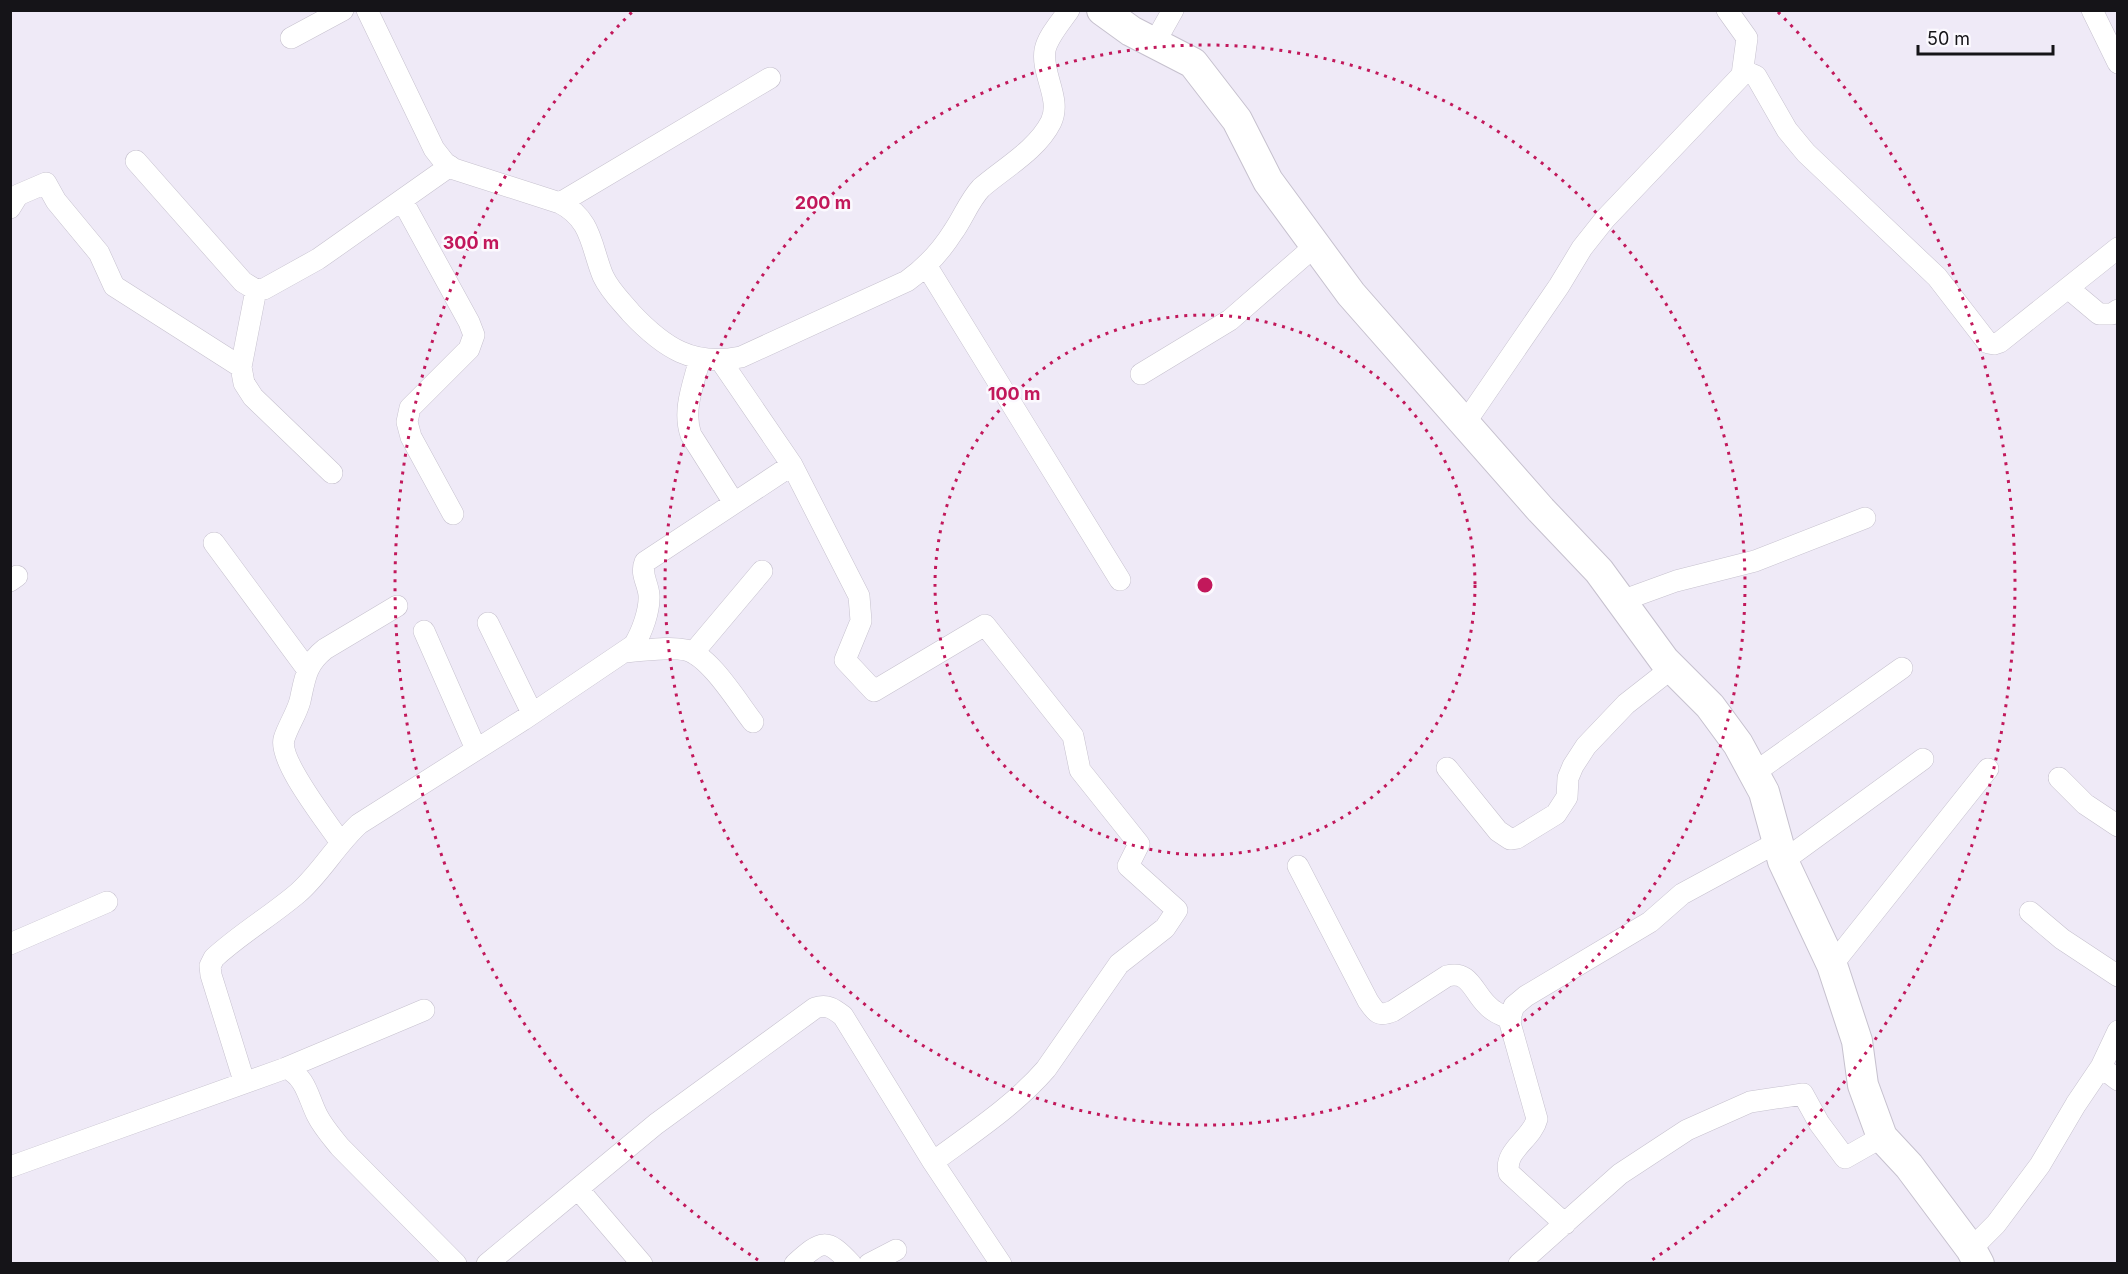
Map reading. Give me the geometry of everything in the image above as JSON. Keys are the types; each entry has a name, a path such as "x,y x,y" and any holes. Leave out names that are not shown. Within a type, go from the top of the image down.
{"street":[{"path":"291,38 343,10"},
{"path":"367,10 434,149 445,163 560,203 573,210 586,228 603,276 612,292 659,339 677,351 710,360 741,357 907,281 926,265 952,234 972,197 1040,140 1052,121 1054,111 1045,50 1052,34 1069,10"},
{"path":"1102,10 1131,31 1193,63 1237,120 1268,181 1351,294 1541,510 1599,571 1664,660 1710,706 1738,744 1764,792 1781,851 1832,965 1857,1041 1863,1085 1882,1137 1909,1166 1975,1256 1996,1224 2109,1074 2118,1031"},
{"path":"1155,42 1173,10"},
{"path":"1727,10 1747,38 1742,75"},
{"path":"2092,10 2118,63"},
{"path":"1465,423 1559,286 1582,248 1605,219 1742,75 1751,73 1756,76 1787,130 1806,153 1937,277 1988,343 2000,342 2118,248"},
{"path":"560,203 770,78"},
{"path":"136,161 243,282 256,291 264,289 318,259 450,166"},
{"path":"10,208 18,195 46,183 56,201 99,253 114,286 241,367"},
{"path":"402,200 474,335 469,349 411,408 407,422 411,437 453,514"},
{"path":"1141,374 1230,320 1315,246"},
{"path":"926,265 1120,580"},
{"path":"2068,288 2098,314 2112,314 2118,310"},
{"path":"256,291 241,367 244,383 253,398 332,473"},
{"path":"710,360 792,465 859,596 861,621 845,660 874,692 985,625 1073,736 1080,770 1139,844 1128,866 1177,910 1165,928 1119,964 1046,1069 1032,1085 1005,1109 933,1161"},
{"path":"710,360 687,413 687,422 691,435 734,503"},
{"path":"244,1081 210,975 210,966 220,952 304,887 359,824 625,652 639,637 649,602 649,592 643,574 645,562 792,465"},
{"path":"1621,601 1676,581 1755,561 1865,518"},
{"path":"214,543 308,669"},
{"path":"693,653 762,572"},
{"path":"341,843 288,765 284,740 293,721 308,669 314,657 397,606"},
{"path":"488,623 532,713"},
{"path":"424,631 476,749"},
{"path":"625,652 666,649 687,650 693,653 710,667 753,722"},
{"path":"1447,768 1498,831 1510,839 1517,838 1556,814 1567,797 1568,778 1573,766 1586,746 1626,704 1672,668"},
{"path":"1754,773 1902,668"},
{"path":"1565,1224 1509,1173 1510,1157 1536,1125 1537,1119 1510,1019 1514,1006 1526,996 1650,922 1682,894 1781,851 1923,759"},
{"path":"1832,965 1988,769"},
{"path":"2059,778 2085,804 2118,826"},
{"path":"1298,867 1368,1001 1378,1014 1384,1015 1393,1011 1447,976 1454,975 1467,978 1484,1003 1498,1014 1510,1019"},
{"path":"10,944 107,903"},
{"path":"2030,912 2062,939 2118,976"},
{"path":"487,1263 656,1124 815,1008 824,1005 833,1008 843,1016 933,1161 1001,1263"},
{"path":"10,1167 244,1081 286,1068 424,1010"},
{"path":"286,1068 301,1078 326,1131 456,1263"},
{"path":"1519,1263 1620,1174 1687,1130 1750,1102 1803,1095 1818,1123 1845,1158 1882,1137"},
{"path":"578,1189 642,1263"},
{"path":"795,1263 820,1245 828,1244 835,1247 851,1263"},
{"path":"869,1263 896,1250"}]}
